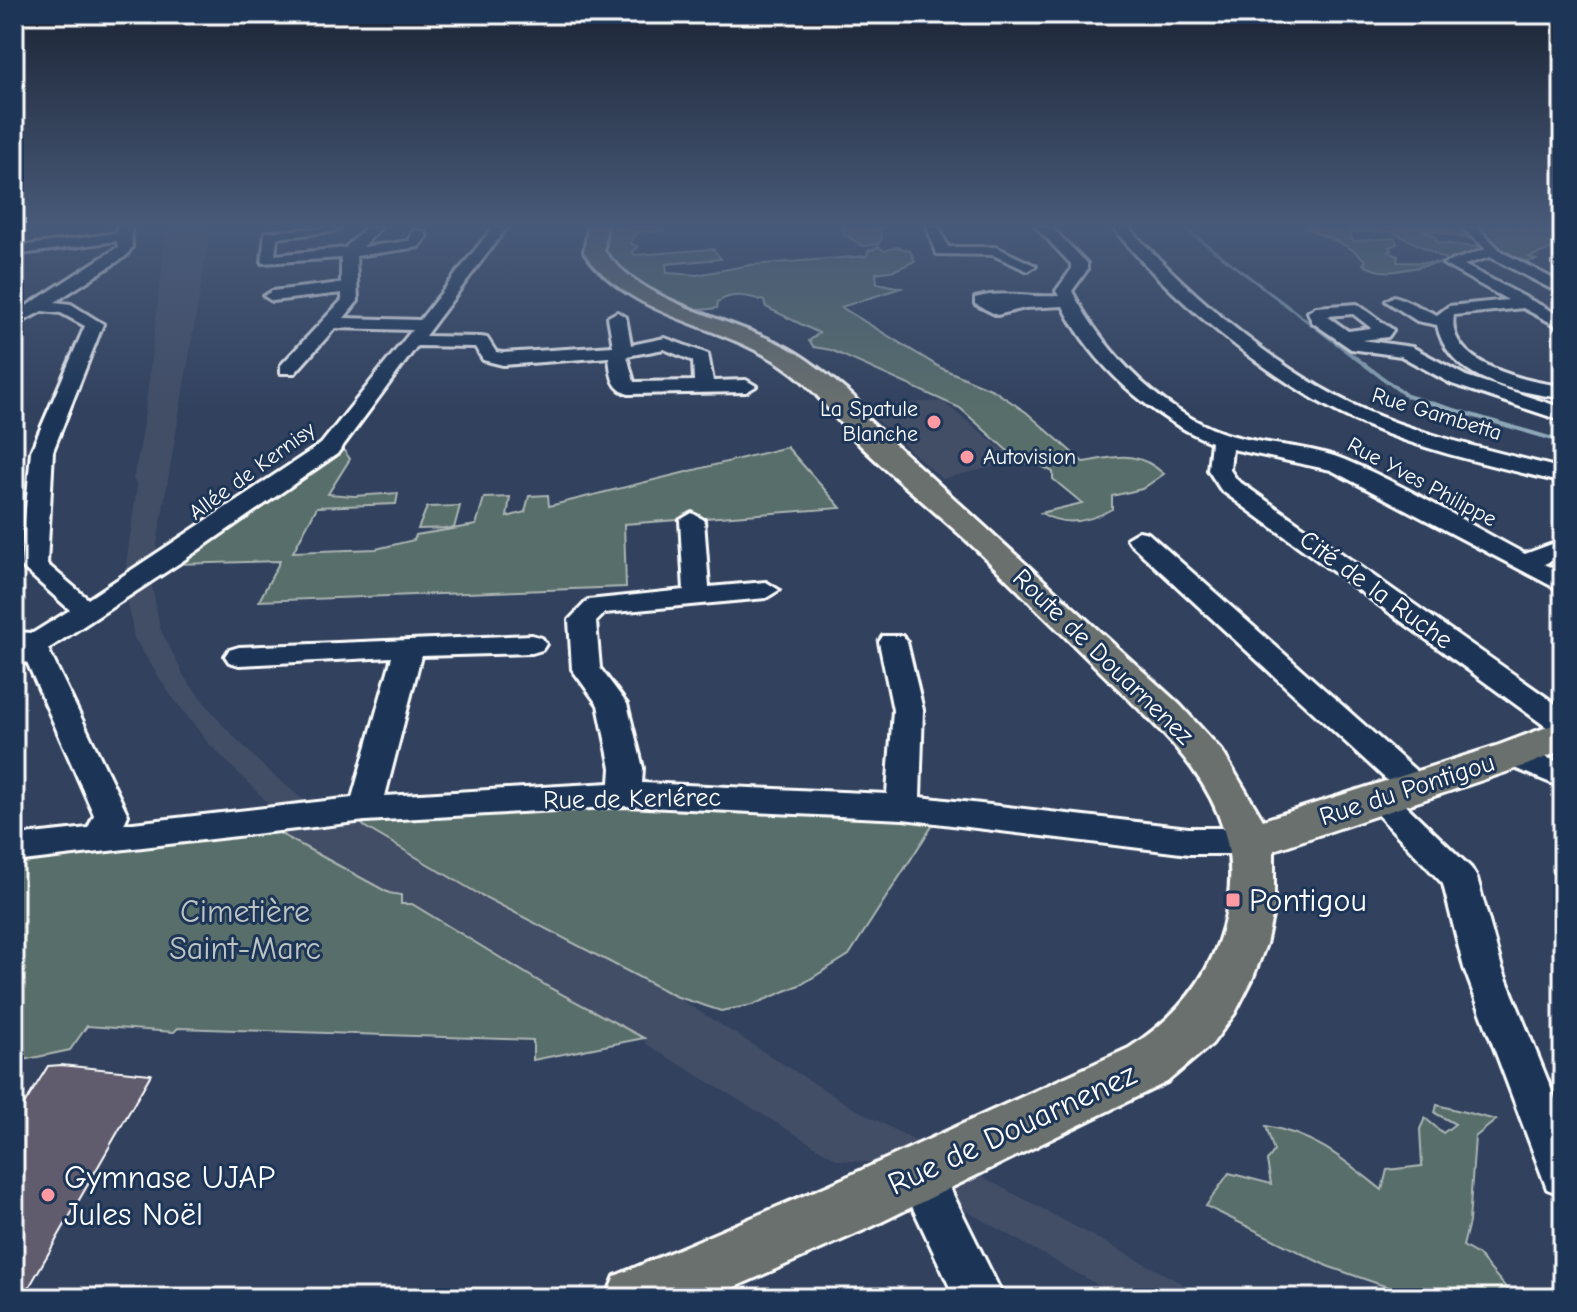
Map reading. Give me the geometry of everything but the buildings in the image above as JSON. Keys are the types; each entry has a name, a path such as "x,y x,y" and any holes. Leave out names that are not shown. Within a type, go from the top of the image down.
{"main road":[{"name":"Route de Douarnenez","path":"635,288 656,301 782,354 825,387 851,420 967,523 1188,739 1226,790 1250,841"},
{"name":"Rue du Pontigou","path":"1250,841 1550,743"},
{"name":"Rue de Douarnenez","path":"637,1298 919,1174 1137,1071 1191,1032 1223,989 1243,943 1252,887 1250,841"}],"street":[{"path":"14,321 64,288"},
{"path":"272,296 339,288"},
{"path":"288,369 350,301 349,288"},
{"name":"Allée de Kernisy","path":"20,647 89,610 172,557 329,449 453,288"},
{"path":"1001,330 992,314 997,310 981,301 999,296 1025,303 1068,301 1066,288"},
{"name":"Rue Gambetta","path":"1186,288 1230,329 1349,410 1391,428 1563,476"},
{"path":"1498,288 1563,324"},
{"name":"Rue Yves Philippe","path":"1068,301 1125,376 1172,411 1222,440 1304,453 1339,465 1563,584"},
{"path":"1394,301 1418,315 1444,322"},
{"path":"1526,303 1449,311 1444,322 1447,337 1462,356 1563,405"},
{"path":"37,305 65,308 94,324 42,451 34,566 70,600 89,610"},
{"path":"617,317 622,381 629,388 746,386"},
{"path":"331,323 481,342 489,356 497,359 620,351 665,343 702,358 704,387"},
{"path":"1349,340 1365,347 1409,352 1459,380 1563,415"},
{"path":"1519,386 1563,392"},
{"name":"Cité de la Ruche","path":"1222,440 1219,472 1229,485 1550,743 1563,777"},
{"path":"692,520 697,596"},
{"path":"1139,538 1396,792 1459,878 1483,968 1563,1173"},
{"path":"1523,563 1563,547"},
{"path":"626,794 627,768 620,733 612,704 586,669 582,620 597,606 766,590"},
{"path":"893,642 908,710 903,807"},
{"path":"239,656 532,644"},
{"path":"20,647 111,815 100,838"},
{"path":"365,809 409,648"},
{"name":"Rue de Kerlérec","path":"14,849 365,809 626,794 903,807 1189,841 1250,841"},
{"path":"919,1174 980,1298"}],"shaded area":[{"path":"160,288 201,288 151,580 160,628 185,678 221,723 264,767 326,819 355,817 365,827 675,996 852,1107 1209,1298 1121,1298 881,1163 838,1160 646,1044 643,1038 550,988 412,904 400,904 400,895 389,893 268,827 272,807 209,744 169,693 134,638 124,579 137,485 133,479 142,435"},
{"path":"942,401 1017,461 942,479 861,406"}],"green space":[{"path":"645,288 900,288 841,307 941,368 993,390 1026,412 1083,462 1116,457 1135,458 1164,474 1142,489 1112,496 1112,509 1094,517 1068,521 1050,517 1041,513 1082,503 1053,479 1053,472 1036,463 1021,463 960,408 831,350 814,347 809,341 819,333 766,307 764,301 735,296 718,302 717,308 701,309 670,302"},
{"path":"787,447 841,508 624,524 626,587 259,601 280,561 177,564 343,449 350,459 328,494 398,493 396,504 317,507 293,552 376,549 414,540 416,535 476,525 484,498 510,497 507,517 525,512 529,496 548,495 549,506"},
{"path":"460,506 454,528 418,529 427,507"},
{"path":"676,801 936,820 849,955 802,984 752,1005 721,1011 675,996 477,893 365,827 355,817"},
{"name":"Cimetière Saint-Marc","path":"268,827 389,893 401,895 401,904 412,904 550,988 644,1038 533,1060 533,1040 178,1028 174,1032 87,1026 70,1050 14,1062 14,858"},
{"path":"1437,1105 1496,1120 1475,1137 1469,1222 1463,1246 1478,1255 1515,1298 1419,1298 1327,1266 1206,1206 1229,1173 1271,1184 1267,1161 1274,1151 1266,1126 1314,1142 1341,1158 1382,1190 1387,1170 1422,1166 1420,1129 1425,1118 1443,1133 1455,1124 1435,1113"}],"waterway":[{"path":"1264,288 1348,352"},
{"path":"1345,350 1407,396 1563,442"}],"place":[{"name":"La Spatule Blanche","path":"934,422"},
{"name":"Autovision","path":"967,457"},
{"name":"Pontigou","path":"1233,900"},
{"name":"Gymnase UJAP Jules Noël","path":"48,1195"}]}
